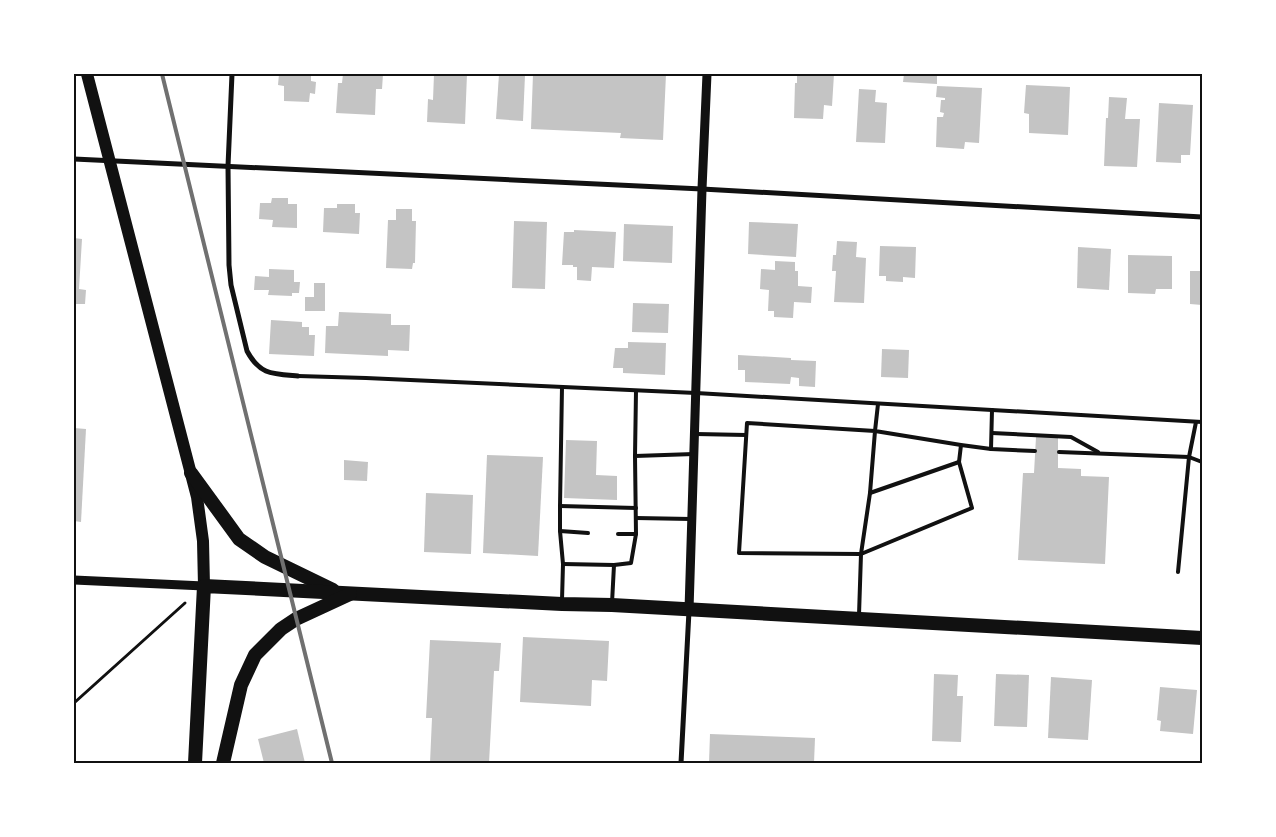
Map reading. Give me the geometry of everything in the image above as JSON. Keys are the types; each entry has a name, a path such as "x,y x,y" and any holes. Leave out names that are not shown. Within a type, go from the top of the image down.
{"highway":[{"path":"191,473 239,539 265,556 338,592"},
{"path":"195,763 204,586 612,605 1202,638"},
{"path":"223,763 241,685 255,655 281,628 296,619 353,593"}],"main road":[{"path":"87,74 197,497 203,541 204,586"}],"street":[{"path":"232,74 228,166 231,285 246,351 251,359 259,368 267,372 278,375 298,376"},
{"path":"681,763 689,610 707,74"},
{"path":"74,159 702,188 1202,217"},
{"path":"74,580 204,586"}],"lane":[{"path":"298,376 696,393 1202,422"},
{"path":"562,387 560,506 563,564 562,604"},
{"path":"563,564 614,565 631,563 636,534 636,391"},
{"path":"859,620 861,554 870,494 878,404"},
{"path":"991,449 992,410"},
{"path":"1178,572 1189,457 1196,422"},
{"path":"961,445 959,462 972,508 861,554 740,553 747,423 875,430 991,449 1035,451"},
{"path":"992,433 1071,437 1100,453"},
{"path":"694,434 746,436"},
{"path":"1059,452 1189,457 1202,462"},
{"path":"635,456 694,454"},
{"path":"870,494 959,462"},
{"path":"560,506 636,508"},
{"path":"636,518 691,519"},
{"path":"560,531 588,532"},
{"path":"618,534 636,534"},
{"path":"612,605 614,565"}],"path":[{"path":"74,703 204,586"}],"building":[{"path":"279,74 311,74 311,81 316,82 315,94 310,93 309,102 284,101 284,86 278,85"},
{"path":"343,74 383,74 382,89 376,89 375,115 336,113 338,83 342,83"},
{"path":"434,74 467,74 465,124 427,122 428,99 433,100"},
{"path":"499,74 525,75 523,121 496,119"},
{"path":"533,74 666,74 663,140 620,138 621,133 531,129"},
{"path":"797,74 834,74 832,106 824,105 823,119 794,118"},
{"path":"904,74 937,74 937,84 903,82"},
{"path":"1026,85 1070,87 1068,135 1029,133 1029,114 1024,113"},
{"path":"937,86 982,88 979,143 965,142 964,149 936,147 937,117 943,117 944,113 940,112 941,100 945,100 945,98 936,97"},
{"path":"859,89 876,90 875,102 887,103 885,143 856,142"},
{"path":"1109,97 1127,98 1125,119 1140,119 1137,167 1104,166"},
{"path":"1159,103 1193,105 1190,155 1181,155 1181,163 1156,162"},
{"path":"272,198 288,198 288,204 297,204 297,228 272,227 273,220 259,219 260,203 271,203"},
{"path":"337,204 355,204 355,213 360,213 359,234 323,232 324,208 337,208"},
{"path":"396,209 412,209 412,221 416,221 415,263 413,263 412,269 386,268 388,220 396,220"},
{"path":"514,221 547,222 545,289 512,288"},
{"path":"749,222 798,224 796,257 748,254"},
{"path":"624,224 673,226 672,263 623,261"},
{"path":"574,230 616,232 614,268 592,267 591,281 577,280 577,267 562,265 564,232 574,232"},
{"path":"74,238 82,239 79,289 86,290 85,304 74,304"},
{"path":"837,241 857,242 856,257 866,258 864,303 834,302 836,271 832,271 833,255 836,255"},
{"path":"880,246 916,247 915,278 903,277 903,282 886,281 886,276 879,276"},
{"path":"1078,247 1111,249 1109,290 1077,288"},
{"path":"1128,255 1172,256 1172,289 1156,289 1155,294 1128,293"},
{"path":"775,261 795,262 795,271 798,271 798,286 812,287 811,303 794,302 793,318 774,317 774,311 768,311 769,290 760,289 761,269 775,270"},
{"path":"269,269 294,270 294,282 300,282 299,293 292,293 292,296 268,295 269,290 254,290 255,276 269,277"},
{"path":"1190,271 1202,271 1202,305 1190,304"},
{"path":"314,283 325,283 325,311 305,311 305,297 314,297"},
{"path":"633,303 669,304 668,333 632,332"},
{"path":"339,312 391,314 391,325 410,325 409,351 388,350 388,356 325,353 326,326 338,326"},
{"path":"271,320 302,322 302,327 309,327 309,335 315,335 314,356 269,354"},
{"path":"628,342 666,343 665,375 623,373 623,368 613,368 615,348 628,348"},
{"path":"882,349 909,350 908,378 881,377"},
{"path":"738,355 816,361 815,387 799,386 799,378 791,377 790,384 745,382 745,370 738,370"},
{"path":"74,428 86,429 81,522 74,521"},
{"path":"1036,437 1058,437 1058,468 1081,469 1081,476 1109,477 1105,564 1018,560 1023,473 1034,473"},
{"path":"566,440 597,441 596,475 617,476 617,500 564,498"},
{"path":"487,455 543,457 538,556 483,553"},
{"path":"344,460 368,462 367,481 344,480"},
{"path":"426,493 473,495 471,554 424,552"},
{"path":"523,637 609,641 607,681 592,680 591,706 520,702"},
{"path":"430,640 501,643 499,671 494,671 489,763 430,763 432,718 426,718"},
{"path":"934,674 958,675 957,696 963,696 961,742 932,741"},
{"path":"996,674 1029,675 1027,727 994,726"},
{"path":"1051,677 1092,680 1088,740 1048,738"},
{"path":"1160,687 1197,690 1193,734 1160,731 1161,721 1157,720"},
{"path":"297,729 305,763 264,763 258,739"},
{"path":"710,734 815,738 814,763 709,763"}],"railway":[{"path":"162,74 332,763"}]}
